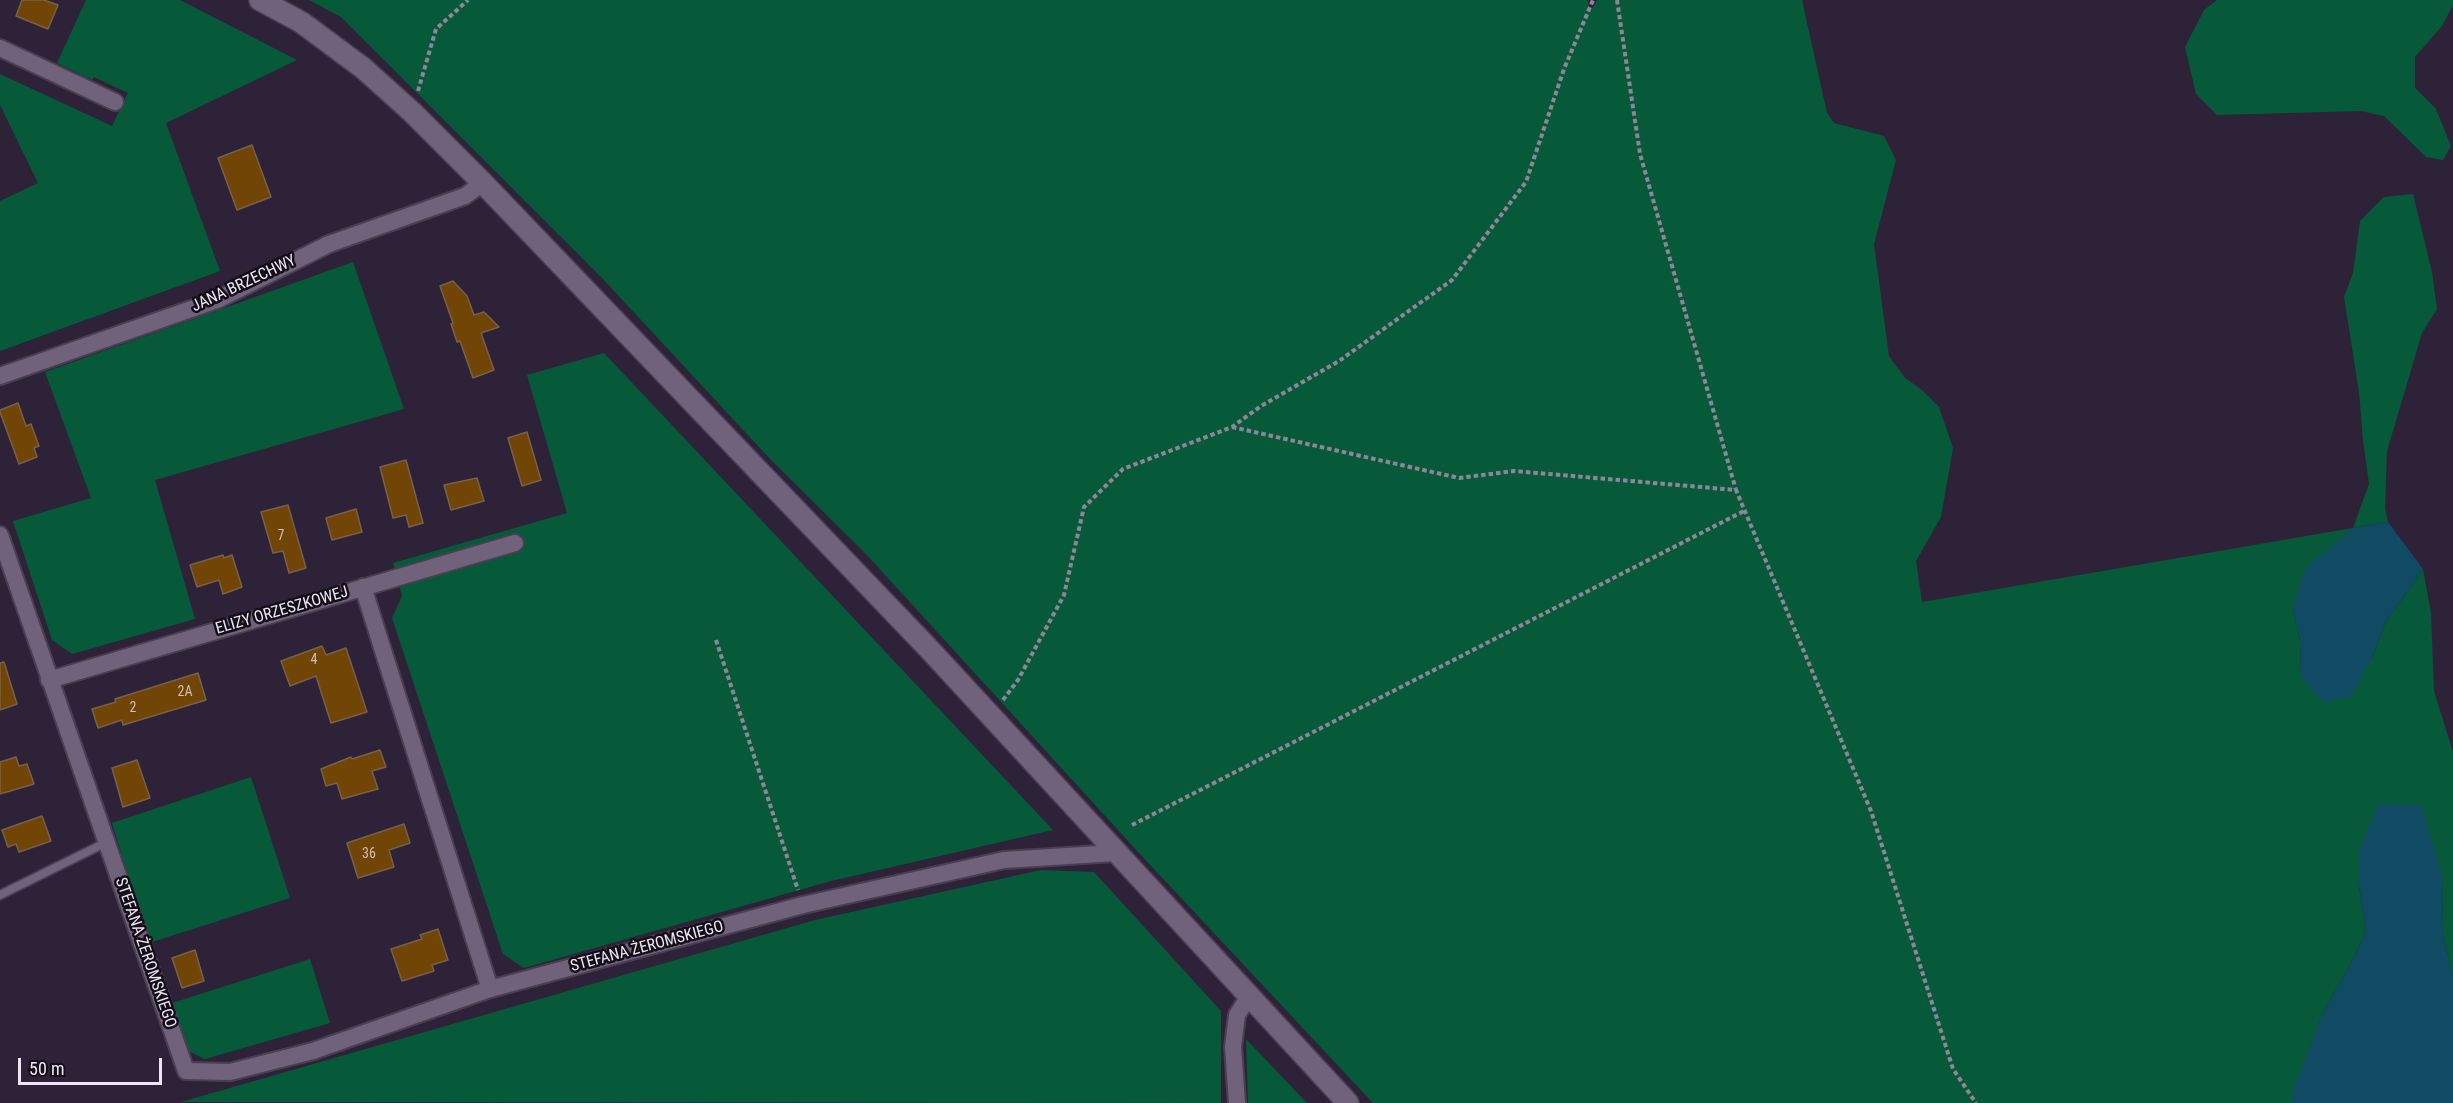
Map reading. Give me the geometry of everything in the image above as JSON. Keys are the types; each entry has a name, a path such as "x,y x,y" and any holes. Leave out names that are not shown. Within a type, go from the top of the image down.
{"street":[{"path":"260,0 301,22 363,68 412,112 483,183 922,642 1347,1103"},
{"path":"0,48 115,102"},
{"name":"JANA BRZECHWY","path":"0,376 218,300 329,244 465,196 483,183"},
{"name":"STEFANA ŻEROMSKIEGO","path":"0,535 186,1071 230,1072 313,1051 490,989 803,905 1004,860 1115,853"},
{"name":"ELIZY ORZESZKOWEJ","path":"49,680 515,543"},
{"path":"363,587 490,989"},
{"path":"1237,1103 1234,1079 1237,1015 1249,996"}],"lane":[{"path":"0,895 108,842"}],"path":[{"path":"412,112 436,29 468,0"},
{"path":"991,717 1018,680 1064,596 1084,507 1123,469 1232,427 1261,406 1339,361 1452,280 1526,182 1564,69 1593,0"},
{"path":"1617,0 1640,154 1736,490 1870,811 1953,1069 1976,1103"},
{"path":"1232,427 1459,478 1514,471 1736,490"},
{"path":"1132,825 1744,511"},
{"path":"716,640 803,905"}],"green space":[{"path":"86,0 180,0 297,60 166,123 220,271 0,351 0,201 38,183 0,105 0,74 112,126 128,93 94,77 92,80 57,63"},
{"path":"309,0 1587,0 1591,11 1597,0 1802,0 1827,113 1834,123 1884,136 1896,160 1874,244 1889,356 1905,378 1922,390 1939,407 1953,448 1941,517 1916,561 1922,602 2353,528 2293,607 2300,641 2301,678 2372,658 2386,622 2423,569 2431,613 2434,691 2453,752 2453,976 2443,935 2442,875 2359,886 2366,932 2323,1012 2294,1090 2292,1103 1373,1103 1139,853 866,554 772,461 602,278 341,17"},
{"path":"2217,0 2453,0 2453,5 2442,26 2415,57 2415,88 2436,109 2451,146 2443,160 2426,157 2384,116 2361,111 2217,115 2196,94 2185,47 2204,10"},
{"path":"2413,194 2432,272 2437,309 2422,333 2387,451 2385,508 2388,522 2353,528 2369,484 2359,392 2344,297 2353,273 2360,221 2384,197"},
{"path":"353,262 404,409 155,480 195,619 72,654 52,640 13,521 91,498 45,372"},
{"path":"604,353 1053,830 831,881 524,968 503,954 392,618 402,596 393,563 567,513 527,375"},
{"path":"251,777 290,898 149,943 112,823"},
{"path":"1041,870 1094,872 1221,1011 1221,1103 181,1102 815,920"},
{"path":"310,959 330,1023 205,1059 184,1049 169,1004"},
{"path":"1246,1039 1307,1103 1248,1103"}],"water":[{"path":"2388,522 2423,569 2386,622 2372,658 2351,697 2323,702 2301,678 2300,641 2293,607 2305,569 2353,528"},
{"path":"2379,804 2421,805 2442,875 2443,935 2453,976 2453,1103 2292,1103 2293,1090 2323,1012 2366,932 2359,886 2359,849"}],"building":[{"path":"22,0 44,0 58,5 48,29 16,16"},
{"path":"252,145 271,197 237,210 218,158"},
{"path":"453,281 467,296 474,315 484,312 499,327 481,333 494,370 473,378 460,341 457,342 440,286"},
{"path":"18,403 26,426 31,424 39,446 34,448 37,457 19,464 0,412"},
{"path":"527,432 541,480 522,486 508,438"},
{"path":"406,460 423,523 409,527 406,515 393,518 380,467"},
{"path":"477,478 484,501 451,510 444,485"},
{"path":"288,505 306,568 289,573 283,551 273,553 261,512"},
{"path":"356,509 362,532 332,540 326,518"},
{"path":"223,555 224,558 232,555 242,587 223,594 219,580 197,587 190,565"},
{"path":"322,646 326,655 346,648 367,712 331,723 316,676 290,686 281,661"},
{"path":"4,662 17,704 0,710 0,663"},
{"path":"198,673 206,700 123,725 122,720 98,728 92,709 116,702 115,699"},
{"path":"380,750 386,767 372,771 378,789 342,799 337,783 326,786 321,769 351,757 352,759"},
{"path":"16,757 19,766 27,764 34,784 0,794 0,762"},
{"path":"137,760 150,798 123,807 112,768"},
{"path":"42,816 51,841 19,852 16,844 8,847 2,830"},
{"path":"404,824 410,843 389,850 394,867 358,878 347,843"},
{"path":"438,929 448,960 432,965 434,971 402,981 391,949 422,939 420,935"},
{"path":"195,950 204,981 182,988 172,958"}]}
